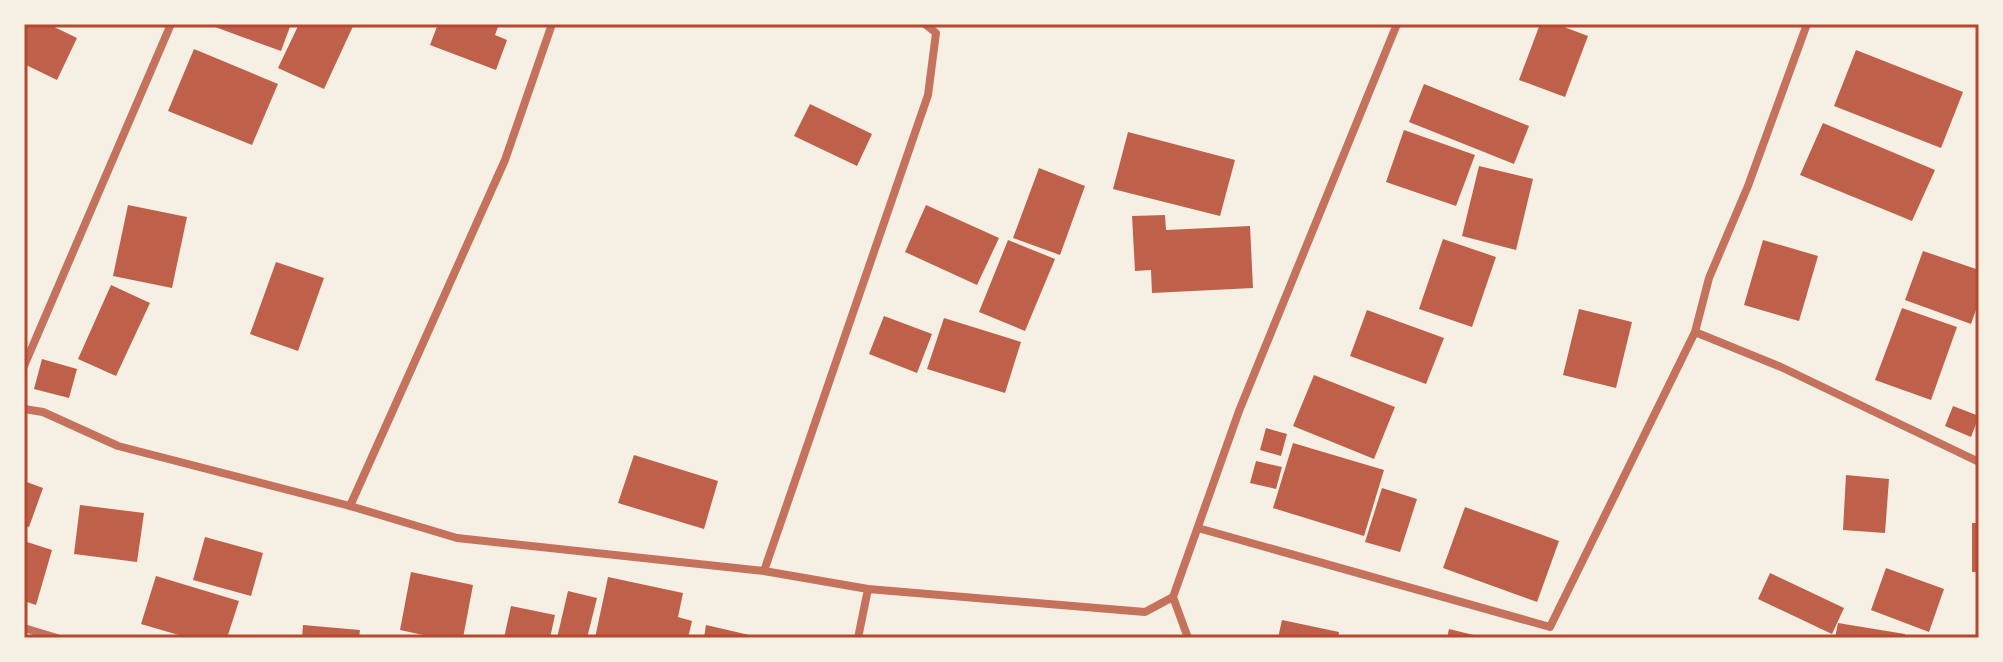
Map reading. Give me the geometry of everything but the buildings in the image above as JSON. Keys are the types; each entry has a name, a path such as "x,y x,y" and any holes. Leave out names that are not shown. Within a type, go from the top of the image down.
{"street":[{"path":"24,366 171,24"},
{"path":"350,506 505,160 552,24"},
{"path":"764,571 928,95 936,33 925,24"},
{"path":"1188,638 1173,597 1239,411 1397,24"},
{"path":"1198,528 1550,627 1695,332 1709,278 1748,186 1807,24"},
{"path":"1695,332 1781,367 1979,462"},
{"path":"24,409 43,412 118,446 350,506 457,538 764,571 868,589 1145,612 1173,597"},
{"path":"858,638 868,589"},
{"path":"24,628 57,638"}]}
